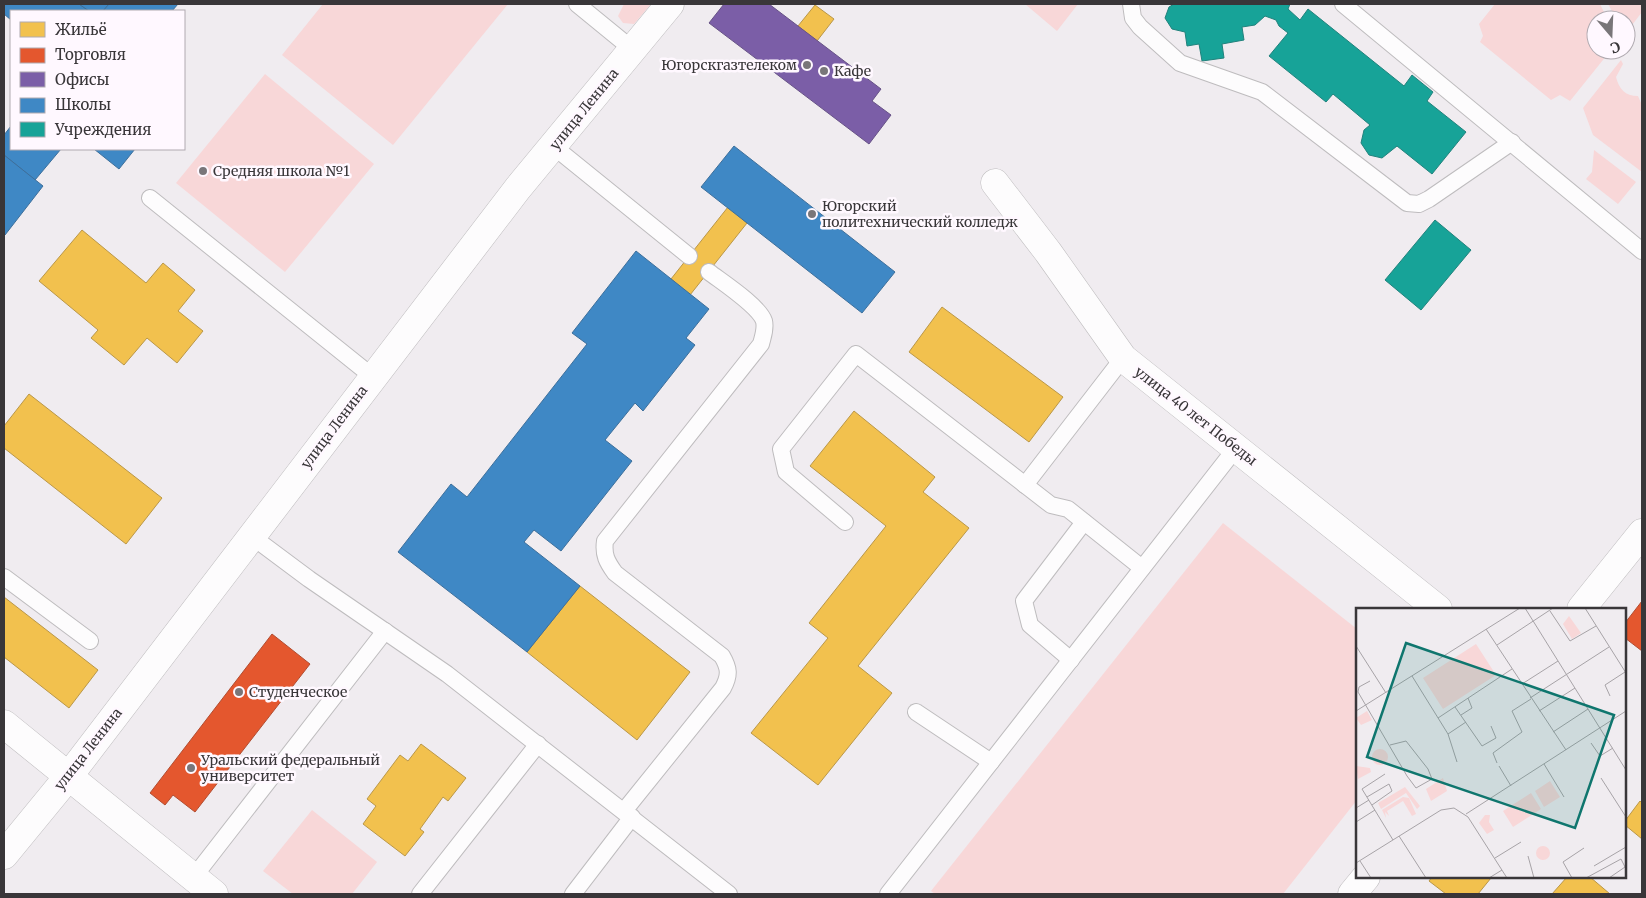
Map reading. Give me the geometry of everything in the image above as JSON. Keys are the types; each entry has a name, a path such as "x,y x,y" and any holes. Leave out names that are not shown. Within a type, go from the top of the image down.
{"street":[{"name":"улица Ленина","path":"4,855 68,776 250,535 553,146 670,4"},
{"name":"улица 40 лет Победы","path":"995,183 1123,358 1437,608"},
{"path":"1582,608 1642,533"},
{"path":"4,724 203,886"},
{"path":"1352,894 1365,878"}],"lane":[{"path":"577,4 632,49"},
{"path":"1131,4 1133,18 1140,27 1180,63 1262,92 1407,203 1419,204 1429,199 1512,142"},
{"path":"1343,4 1642,251"},
{"path":"553,146 689,256"},
{"path":"150,198 373,377"},
{"path":"573,894 628,814 723,688 728,677 728,667 722,656 616,573 607,563 604,552 605,541 760,344 765,333 764,320 756,310 709,272"},
{"path":"845,522 786,472 781,449 856,354 1051,505 1068,509 1142,568"},
{"path":"1025,485 1123,358"},
{"path":"888,894 1236,448"},
{"path":"1071,660 1030,626 1024,601 1084,522"},
{"path":"250,535 309,580 447,674 628,814 726,893"},
{"path":"4,577 90,641"},
{"path":"203,886 385,631"},
{"path":"916,712 991,762"},
{"path":"420,894 538,744"}],"shaded area":[{"path":"323,4 508,4 393,145 282,55"},
{"path":"624,4 651,4 634,24 623,23 618,16"},
{"path":"1025,4 1078,4 1057,31"},
{"path":"1495,4 1600,4 1603,10 1586,10 1586,60 1603,60 1570,101 1560,95 1551,100 1480,42 1483,36 1479,24"},
{"path":"1608,4 1642,4 1642,12 1636,20 1636,10 1611,10"},
{"path":"1621,60 1623,64 1616,77 1619,85 1626,93 1638,96 1642,105 1642,172 1593,135 1583,108"},
{"path":"265,74 374,164 285,272 176,183"},
{"path":"1594,150 1636,182 1618,204 1586,179 1592,172"},
{"path":"1223,523 1356,628 1356,801 1283,894 935,894 931,891"},
{"path":"312,810 377,862 352,894 293,894 263,871"}],"building: Жильё":[{"path":"815,5 834,19 817,41 798,26"},
{"path":"728,207 747,223 690,295 671,279"},
{"path":"82,230 146,283 163,263 195,290 178,311 203,331 177,363 147,338 124,365 91,338 98,330 39,281"},
{"path":"942,307 1063,397 1029,442 909,352"},
{"path":"29,394 162,498 126,544 4,448 4,426"},
{"path":"854,411 935,477 923,492 969,528 858,666 892,693 818,785 751,733 828,638 809,623 886,526 810,466"},
{"path":"580,586 690,672 637,740 527,652"},
{"path":"4,597 98,670 69,708 4,657"},
{"path":"421,744 466,778 448,801 443,797 420,829 424,832 405,856 363,824 376,806 367,799 400,755 408,761"},
{"path":"1640,801 1642,803 1642,839 1626,826 1626,820"},
{"path":"1431,878 1491,878 1478,894 1446,894 1429,881"},
{"path":"1566,878 1591,878 1610,894 1552,894"}],"building: Торговля":[{"path":"1642,601 1642,651 1626,639 1626,622"},
{"path":"272,634 310,664 195,812 173,795 165,805 150,793"}],"building: Офисы":[{"name":"Югорскгазтелеком","path":"724,4 769,4 881,89 872,101 891,115 869,144 709,23"}],"building: Школы":[{"path":"4,4 79,4 88,10 10,10 10,19 4,14"},
{"path":"79,4 109,4 104,10 88,10"},
{"path":"109,4 178,4 173,10 104,10"},
{"path":"10,127 10,150 60,150 35,180 4,155 4,135"},
{"path":"734,146 895,272 862,313 701,187"},
{"path":"95,150 134,150 119,169"},
{"path":"4,155 43,186 5,235 4,234"},
{"path":"636,251 709,309 686,338 695,345 643,411 635,403 605,440 632,461 561,551 534,530 524,542 580,586 527,652 398,552 451,484 467,497 587,344 572,333"}],"building: Учреждения":[{"path":"1174,4 1290,4 1288,9 1300,20 1308,9 1404,86 1412,75 1433,92 1427,101 1466,132 1432,174 1397,146 1382,158 1369,155 1361,143 1364,130 1370,125 1333,94 1326,102 1269,56 1288,33 1279,26 1276,20 1265,16 1255,25 1242,27 1244,40 1222,44 1224,58 1202,61 1199,44 1187,46 1185,32 1172,29 1165,18 1169,7"},
{"path":"1435,220 1471,250 1421,310 1385,280"}],"place":[{"name":"Югорскгазтелеком","path":"807,65"},
{"name":"Кафе","path":"824,71"},
{"name":"Средняя школа №1","path":"203,171"},
{"name":"Югорский политехнический колледж","path":"812,214"},
{"name":"Студенческое","path":"239,692"},
{"name":"Уральский федеральный университет","path":"191,768"}]}
